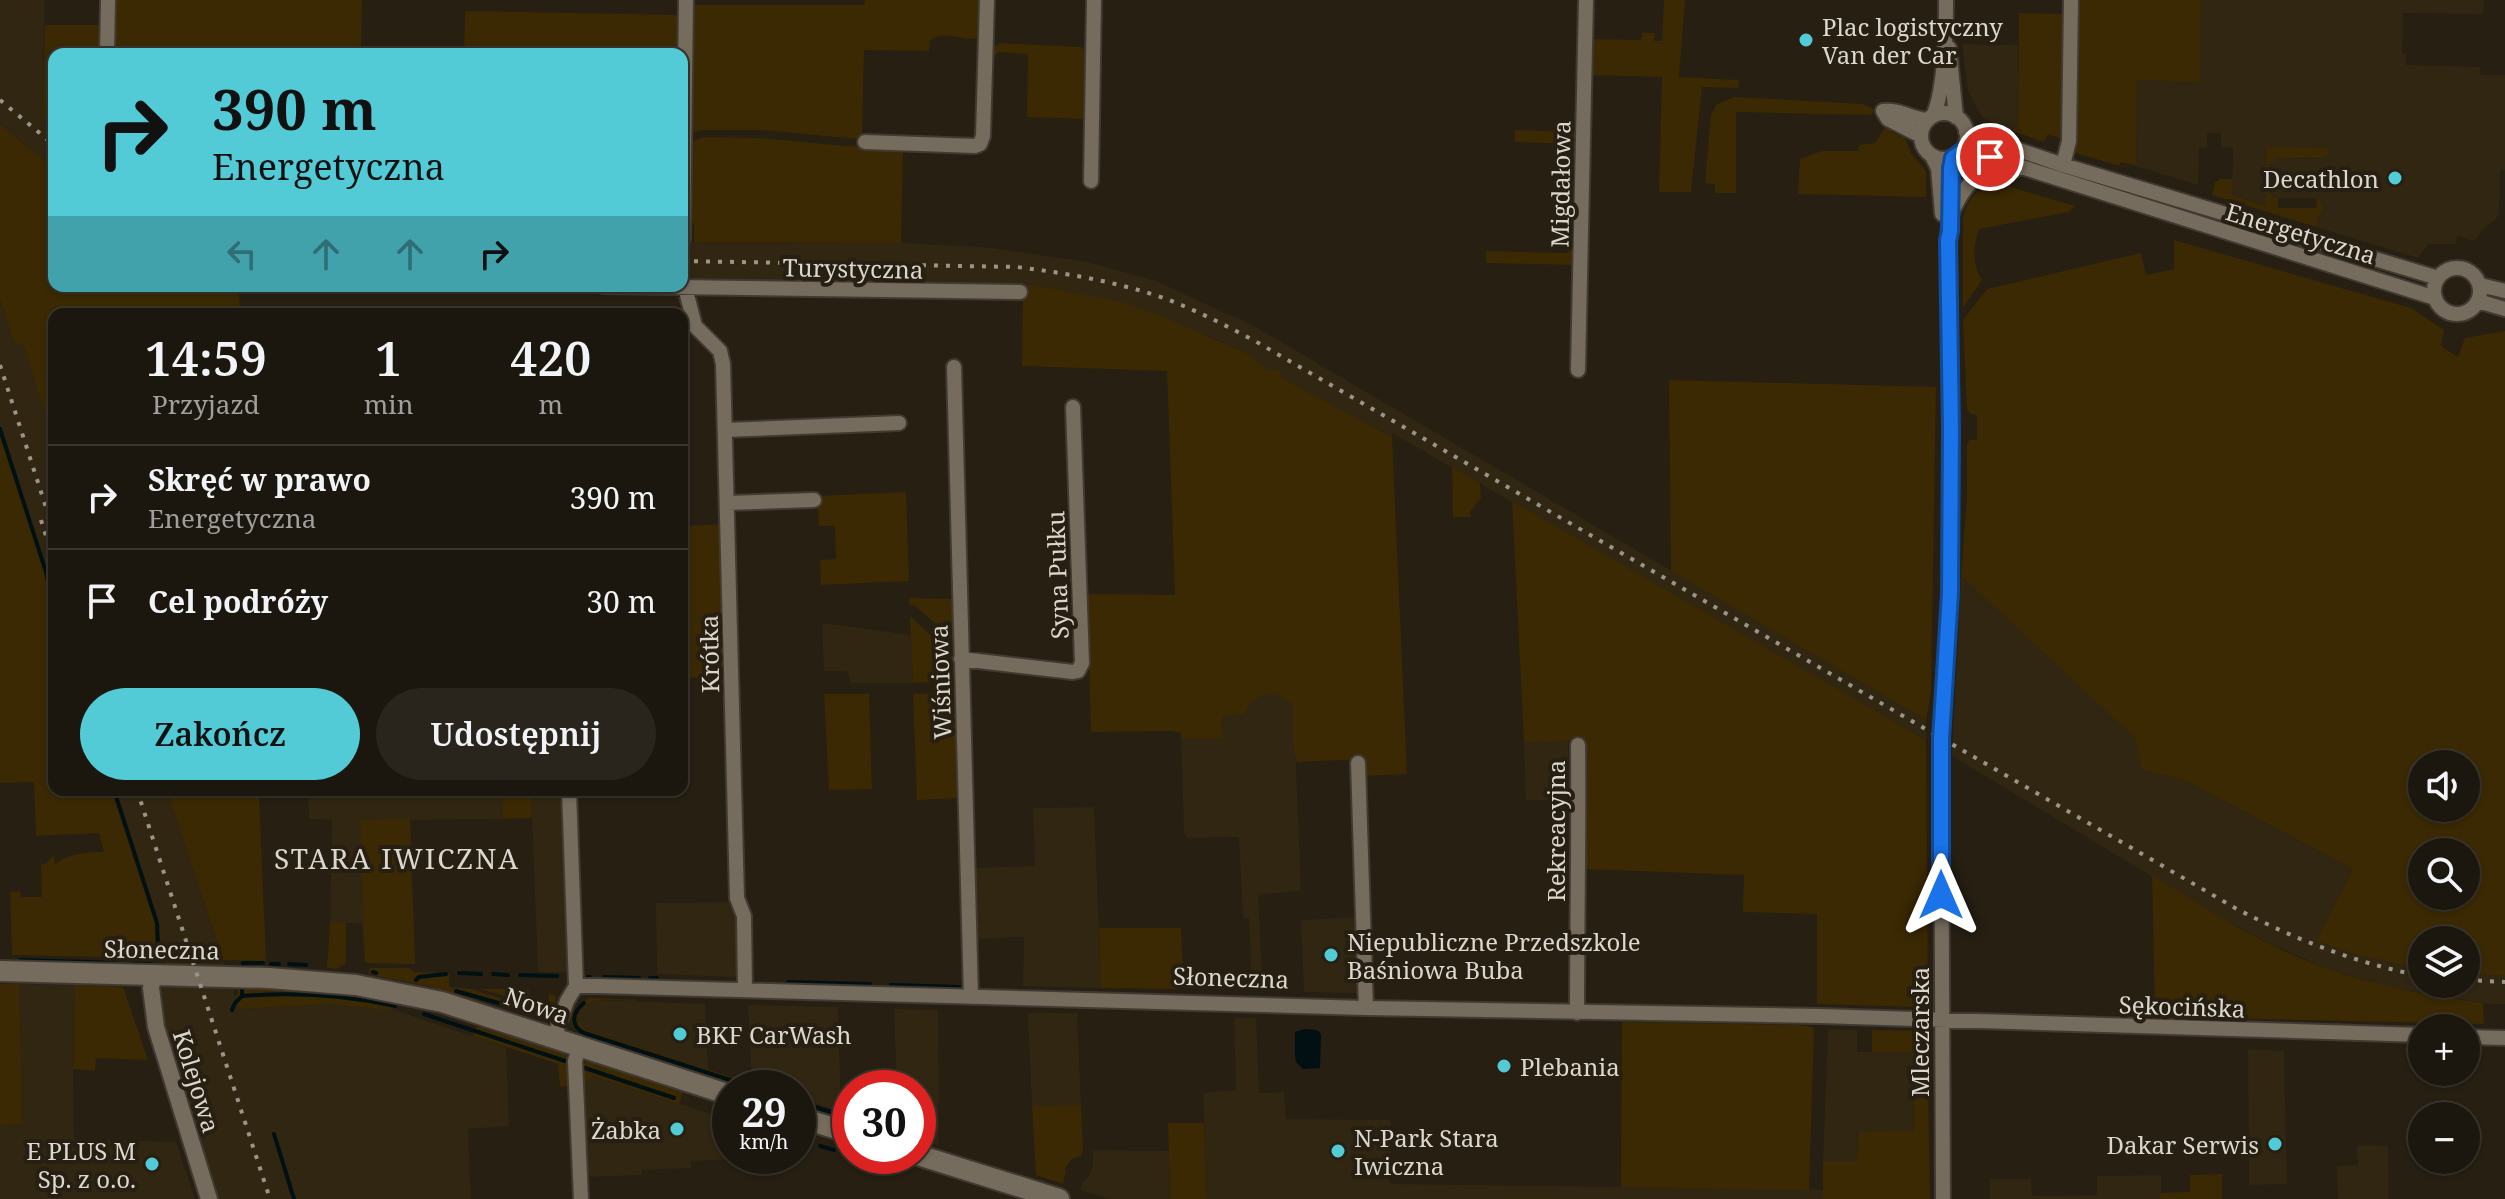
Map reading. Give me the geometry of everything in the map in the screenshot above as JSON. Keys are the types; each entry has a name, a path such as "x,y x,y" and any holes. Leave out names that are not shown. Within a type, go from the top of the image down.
{"main road":[{"name":"Słoneczna","path":"0,971 323,982"},
{"name":"Nowa","path":"323,982 356,985 442,1002 712,1089"},
{"path":"936,1161 1059,1199"}],"street":[{"path":"107,48 108,0"},
{"path":"685,48 686,0"},
{"path":"865,142 980,144 983,136 987,0"},
{"path":"1091,181 1094,0"},
{"name":"Migdałowa","path":"1578,370 1586,0"},
{"path":"1921,136 1888,119 1883,111 1893,110 1914,118 1930,118 1943,113 1956,117 1963,123 1966,142 1957,155 1942,159 1932,156 1925,149 1921,136 1923,128 1930,118 1937,103 1946,36 1946,0"},
{"path":"2063,165 2069,141 2071,0"},
{"path":"1946,36 1952,59 1956,117"},
{"path":"1954,91 1970,123 1999,144"},
{"name":"Energetyczna","path":"1966,132 2159,195 2438,278"},
{"name":"Energetyczna","path":"1957,155 1980,154 2435,298"},
{"name":"Mleczarska","path":"1943,1199 1941,739 1950,580 1948,241 1949,205 1957,155"},
{"name":"Mleczarska","path":"1932,156 1938,168 1943,231 1948,241"},
{"name":"Mleczarska","path":"1950,215 1962,192 1982,173 2000,169 2043,175"},
{"path":"2154,210 2159,195"},
{"path":"2480,285 2478,301 2473,308 2459,314 2444,310 2435,298 2438,278 2449,269 2464,268 2480,285 2505,291"},
{"name":"Turystyczna","path":"688,287 1020,292"},
{"name":"Krótka","path":"686,292 695,326 720,351 722,358 737,898 744,916 745,990"},
{"path":"2478,301 2505,309"},
{"name":"Wiśniowa","path":"954,367 971,997"},
{"name":"Syna Pułku","path":"961,659 1073,672 1082,663 1073,407"},
{"path":"725,430 899,423"},
{"path":"728,503 814,500"},
{"name":"Rekreacyjna","path":"1577,1013 1578,745"},
{"path":"1358,763 1366,1008"},
{"path":"554,1038 567,1001 576,986 569,796"},
{"name":"Kolejowa","path":"153,975 151,988 156,1027 209,1199"},
{"name":"Słoneczna","path":"576,986 1941,1020"},
{"name":"Sękocińska","path":"1941,1020 2408,1035"},
{"path":"2480,1037 2505,1038"},
{"path":"579,1047 575,1061 581,1199"}],"shaded area":[{"path":"0,0 45,0 42,116 48,120 48,163 0,124"},
{"path":"113,0 362,0 361,48 112,48"},
{"path":"865,0 978,0 978,38 937,37 930,40 929,51 864,50 862,136 858,139 761,130 701,130 689,134 692,5 864,5"},
{"path":"1664,0 1685,0 1679,77 1739,80 1738,88 1702,87 1691,192 1659,192 1662,77 1591,75 1591,39 1641,40 1642,33 1655,33 1654,41 1662,41"},
{"path":"2078,0 2201,0 2200,82 2137,80 2136,166 2121,162 2119,166 2073,152 2076,148"},
{"path":"2201,0 2484,0 2483,14 2403,13 2402,53 2406,54 2406,65 2480,67 2481,75 2505,75 2505,170 2500,170 2499,214 2496,219 2482,230 2475,241 2457,236 2456,244 2429,244 2418,258 2316,227 2323,208 2317,198 2278,198 2271,195 2270,162 2277,158 2319,159 2267,148 2266,206 2232,195 2233,148 2221,147 2221,133 2207,133 2207,147 2199,148 2198,185 2136,166 2137,79 2199,82"},
{"path":"465,11 680,15 679,48 464,48"},
{"path":"2019,13 2065,14 2063,139 2048,134 2044,142 2018,133"},
{"path":"45,25 101,25 100,48 48,48 48,121 42,117"},
{"path":"1000,43 1081,47 1090,52 1087,119 1027,117 1028,54 998,52 993,59 993,47"},
{"path":"1962,44 2018,45 2018,133 1982,117 1968,91"},
{"path":"1735,97 1862,104 1874,109 1872,115 1736,112 1736,193 1715,193 1715,184 1705,183 1711,115 1717,104"},
{"path":"0,124 48,163 48,292 239,292 240,308 48,308 48,422 23,344 14,343 0,300"},
{"path":"1578,125 1576,150 1569,144 1515,142 1515,130 1570,132"},
{"path":"1886,126 1891,128 1891,132 1905,138 1911,153 1926,171 1926,197 1798,194 1800,159 1822,151 1858,151 1859,145 1875,143"},
{"path":"703,137 759,138 903,149 901,243 694,242 694,224 688,217 689,143"},
{"path":"2266,147 2328,148 2328,155 2324,158 2277,158 2270,163 2269,191 2278,198 2278,208 2316,208 2317,198 2323,208 2316,227 2212,195 2215,182 2233,179 2232,195 2266,206"},
{"path":"1997,183 2075,206 2069,212 1979,229 1974,255 1982,280 1963,308 1963,217 1974,195 1984,187"},
{"path":"2174,240 2411,308 2444,330 2441,346 2458,357 2465,338 2505,331 2505,976 2480,975 2480,926 2408,926 2408,966 2357,955 2316,941 2353,869 2184,780 2142,770 2135,738 1961,576 1967,446 1969,440 1977,440 1977,415 1970,414 1967,409 1963,320 1987,289 2141,253 2146,275 2174,269"},
{"path":"688,242 901,243 984,247 1088,262 1156,281 1254,326 1926,720 1926,740 1392,433 1392,437 1266,371 1248,354 1214,338 1034,285 688,279"},
{"path":"1574,246 1574,265 1486,263 1486,251 1566,253"},
{"path":"1023,285 1121,302 1156,314 1249,354 1266,370 1280,371 1281,378 1392,437 1407,774 1364,776 1364,759 1297,762 1294,754 1293,704 1279,696 1264,694 1250,703 1245,714 1222,716 1223,738 1181,738 1181,733 1172,731 1091,732 1087,594 1175,595 1167,371 1022,366"},
{"path":"0,300 14,343 23,343 48,422 48,584 46,574 0,436"},
{"path":"1669,380 1936,387 1931,692 1926,720 1671,571"},
{"path":"0,436 48,584 48,796 113,796 155,923 156,947 163,953 161,961 155,958 12,955 10,892 20,891 21,897 42,897 41,864 54,855 55,864 78,854 104,852 99,833 36,836 34,782 0,783"},
{"path":"1452,467 1480,483 1481,498 1470,512 1471,517 1453,517"},
{"path":"906,492 909,581 821,585 820,560 836,559 835,526 819,526 817,496"},
{"path":"1512,501 1926,740 1928,994 1925,1003 1917,1007 1817,1004 1817,914 1743,912 1744,875 1583,869 1587,850 1585,740 1524,742"},
{"path":"723,524 724,677 688,678 688,526"},
{"path":"1961,576 2136,738 2142,770 2184,780 2353,869 2316,941 2357,955 2408,966 2408,990 2325,968 2269,943 2216,915 1952,756"},
{"path":"909,598 953,599 953,639 910,605"},
{"path":"910,616 954,657 954,671 948,681 913,683"},
{"path":"1290,616 1301,891 1261,894 1258,897 1263,991 1252,991 1249,918 1243,918 1239,837 1187,838 1184,833 1181,733"},
{"path":"822,623 911,635 913,683 851,683 847,671 824,671"},
{"path":"948,693 955,697 959,798 917,800 913,694"},
{"path":"824,694 869,694 872,789 829,790"},
{"path":"1568,740 1569,801 1526,800 1524,742"},
{"path":"113,796 169,796 225,966 170,965 161,961 163,953 156,947 155,923"},
{"path":"169,796 259,796 266,961 223,960"},
{"path":"308,796 502,796 503,819 410,820 415,964 365,963 362,923 330,923 332,820 309,819"},
{"path":"502,796 531,796 532,818 503,819"},
{"path":"531,796 563,796 570,972 538,972"},
{"path":"1094,807 1101,988 1023,986 1024,937 976,939 975,922 978,915 973,877 976,868 1035,866 1033,808"},
{"path":"410,819 415,964 365,963 360,820"},
{"path":"2152,875 2237,926 2303,959 2345,975 2408,990 2408,998 2453,998 2483,1003 2484,1024 2480,1024 2480,1014 2408,1014 2408,1022 2155,1014"},
{"path":"732,902 739,915 741,973 734,977 657,974 656,903"},
{"name":"Niepubliczne Przedszkole Baśniowa Buba","path":"1359,917 1361,993 1304,992 1301,920"},
{"path":"330,923 346,923 346,963 337,969 327,968"},
{"path":"1099,928 1181,928 1183,976 1180,989 1101,988"},
{"path":"370,968 409,968 414,972 445,973 449,974 449,987 472,989 503,999 501,1006 479,1001 427,986 371,975 368,973"},
{"path":"2480,975 2505,976 2505,1004 2454,998 2480,998"},
{"path":"0,984 19,984 23,1124 0,1125"},
{"path":"19,984 75,985 74,1139 176,1142 195,1199 0,1199 0,1125 23,1124"},
{"path":"231,984 239,1009 330,1004 391,1009 506,1047 509,1126 468,1129 471,1199 216,1199 167,1049 157,1003 161,989 166,985"},
{"path":"75,985 123,987 148,1060 96,1058 95,1071 73,1069"},
{"path":"238,986 335,993 397,1002 395,1008 389,1010 330,1004 239,1009 235,997"},
{"path":"480,989 529,989 530,1003 549,1004 549,994 556,996 555,1007 547,1017 541,1018 505,1007 508,997"},
{"path":"589,998 639,1000 594,1002 586,1005 577,1020 586,1030 712,1071 712,1079 580,1033 572,1026 571,1017 578,1006"},
{"path":"595,1000 705,1004 708,1070 586,1030 579,1024 577,1016 581,1008"},
{"path":"748,1005 838,1007 840,1070 832,1070 832,1109 816,1104 816,1070 751,1070"},
{"path":"894,1009 938,1010 939,1145 936,1144 936,1070 896,1070"},
{"path":"1028,1013 1077,1013 1081,1105 1032,1106"},
{"path":"1234,1018 1256,1018 1259,1093 1284,1092 1286,1119 1391,1120 1391,1184 1797,1189 1823,1190 1823,1199 1207,1199 1203,1093 1236,1090"},
{"path":"1622,1022 1812,1027 1809,1190 1621,1187"},
{"path":"477,1026 564,1053 568,1058 569,1086 560,1087 558,1064 473,1036"},
{"path":"1828,1029 1857,1030 1857,1052 1913,1051 1914,1132 1857,1132 1857,1161 1823,1161"},
{"path":"1317,1030 1321,1034 1320,1068 1303,1069 1296,1062 1295,1032"},
{"path":"1872,1030 1927,1033 1930,1199 1823,1199 1823,1161 1857,1161 1858,1132 1914,1131 1913,1052 1872,1052"},
{"path":"2248,1049 2284,1051 2287,1184 2249,1185"},
{"path":"585,1062 683,1093 679,1104 593,1076 582,1088 581,1065"},
{"path":"593,1076 712,1114 712,1160 691,1161 691,1168 642,1170 642,1175 586,1177 582,1088"},
{"path":"1081,1105 1083,1151 1065,1169 1063,1184 1036,1175 1032,1106"},
{"path":"1168,1123 1204,1123 1207,1199 1170,1199"},
{"path":"2357,1145 2388,1146 2389,1199 2338,1199 2337,1166 2358,1165"},
{"path":"1093,1150 1169,1151 1170,1199 1109,1199 1080,1190 1093,1165"},
{"path":"2222,1174 2222,1199 2161,1199 2161,1193 2190,1192 2190,1175"},
{"path":"2161,1175 2161,1199 1990,1199 1990,1179 2031,1179 2032,1196 2097,1195 2097,1176"}],"waterway":[{"path":"0,429 48,580"},
{"path":"116,796 157,923 158,947"},
{"path":"20,960 119,963"},
{"path":"133,963 151,964"},
{"path":"243,965 263,963"},
{"path":"271,964 279,964"},
{"path":"289,964 306,965"},
{"path":"459,973 481,974"},
{"path":"416,980 446,974"},
{"path":"493,974 508,975"},
{"path":"520,975 557,976"},
{"path":"604,977 639,978"},
{"path":"650,978 657,978"},
{"path":"788,982 870,984"},
{"path":"891,985 959,987"},
{"path":"232,1010 242,996 242,988"},
{"path":"456,991 502,1004"},
{"path":"242,996 319,995 395,1006"},
{"path":"584,1003 574,1018 576,1026 584,1033 712,1074"},
{"path":"506,1005 541,1015 554,1009"},
{"path":"424,1014 565,1061"},
{"path":"585,1068 674,1098"},
{"path":"816,1107 832,1112"},
{"path":"274,1134 294,1199"},
{"path":"820,1146 832,1149"}],"railway":[{"path":"0,100 48,140"},
{"path":"688,261 1017,267 1106,282 1183,306 1255,341 2237,909 2327,949 2408,972"},
{"path":"0,365 48,513"},
{"path":"41,520 48,542"},
{"path":"139,796 270,1199"},
{"path":"2480,981 2505,982"}],"place":[{"name":"Plac logistyczny Van der Car","path":"1806,40"},
{"name":"Decathlon","path":"2395,178"},
{"name":"Niepubliczne Przedszkole Baśniowa Buba","path":"1331,955"},
{"name":"BKF CarWash","path":"680,1034"},
{"name":"Plebania","path":"1504,1066"},
{"name":"Żabka","path":"677,1129"},
{"name":"Dakar Serwis","path":"2275,1144"},
{"name":"N-Park Stara Iwiczna","path":"1338,1151"},
{"name":"E PLUS M Sp. z o.o.","path":"152,1164"}],"district":[{"name":"STARA IWICZNA","path":"397,858"}],"route":[{"path":"1941,895 1941,739 1950,594 1950,180 1953,158 1961,152 1990,157"}]}
